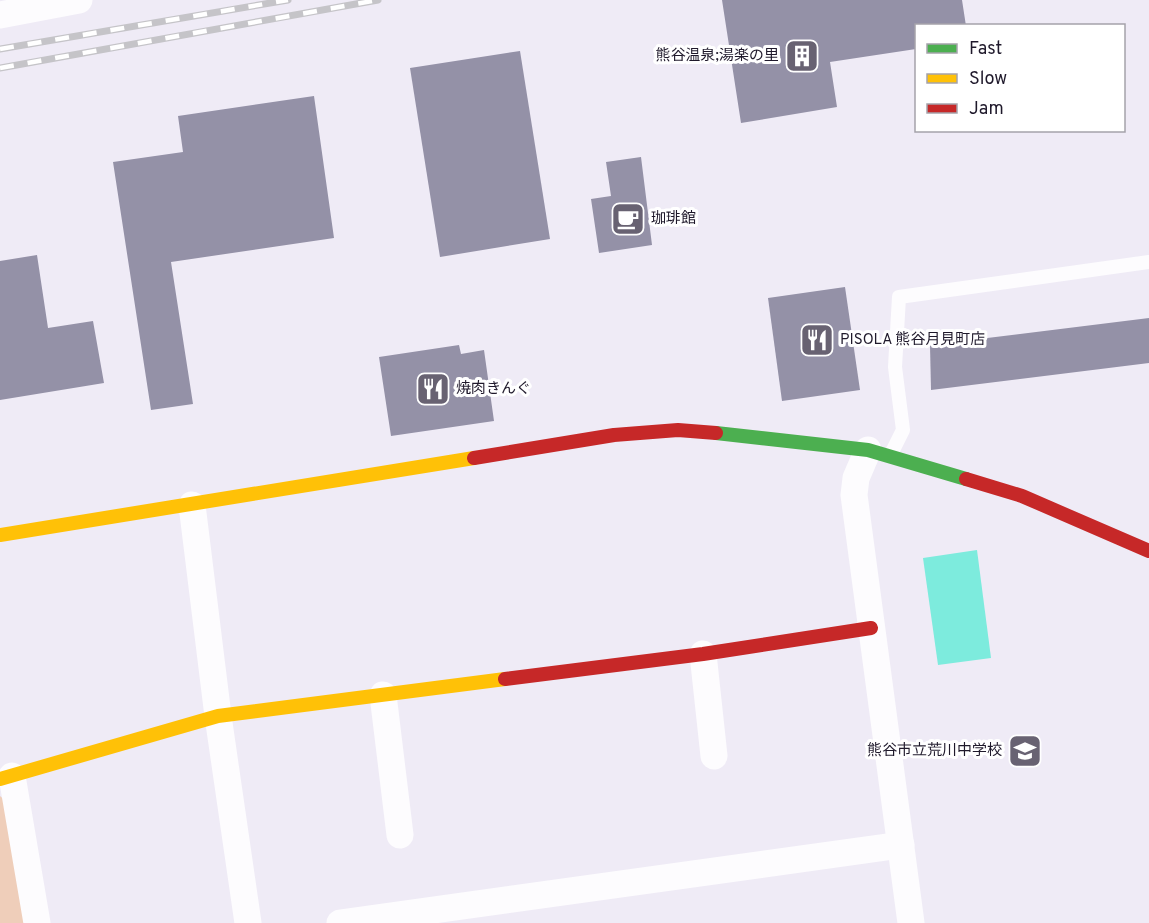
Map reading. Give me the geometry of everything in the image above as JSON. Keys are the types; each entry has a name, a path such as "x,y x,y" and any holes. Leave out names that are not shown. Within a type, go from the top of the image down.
{"street":[{"path":"0,15 79,0"},
{"path":"0,535 614,435 678,430 759,437 879,453 1022,496 1149,551"},
{"path":"879,453 856,478 854,495 911,923"},
{"path":"192,505 218,716 248,923"},
{"path":"37,923 6,778 218,716 703,654 871,628"},
{"path":"703,654 714,756"},
{"path":"383,695 400,835"},
{"path":"340,923 901,845"}],"lane":[{"path":"879,453 903,430 896,367 899,297 1149,262"}],"shaded area":[{"path":"977,550 991,658 938,665 923,558"},
{"path":"0,796 8,803 24,923 0,923"}],"building":[{"name":"熊谷温泉;湯楽の里","path":"722,0 962,0 966,24 915,24 915,49 830,62 837,107 741,123"},
{"path":"520,51 550,239 440,257 410,68"},
{"path":"314,96 334,238 171,262 193,404 151,410 113,162 183,152 178,116"},
{"path":"641,157 652,245 599,253 591,199 611,196 606,162"},
{"path":"37,255 48,328 93,321 104,383 0,400 0,261"},
{"path":"845,287 860,390 782,401 768,298"},
{"path":"1149,318 1149,363 931,390 930,345"},
{"path":"459,345 461,354 484,350 494,421 391,436 379,357"}],"railway":[{"path":"0,49 288,0"},
{"path":"0,68 378,0"}],"traffic: fast":[{"path":"716,433 868,450 966,479"}],"traffic: slow":[{"path":"0,535 474,458"},
{"path":"0,779 218,716 505,679"}],"traffic: jam":[{"path":"474,458 614,435 678,430 716,433"},
{"path":"966,479 1022,496 1149,551"},
{"path":"505,679 703,654 871,628"}],"place":[{"name":"熊谷温泉;湯楽の里","path":"802,56"},
{"name":"珈琲館","path":"628,219"},
{"name":"PISOLA 熊谷月見町店","path":"817,340"},
{"name":"焼肉きんぐ","path":"433,389"},
{"name":"熊谷市立荒川中学校","path":"1025,751"}]}
